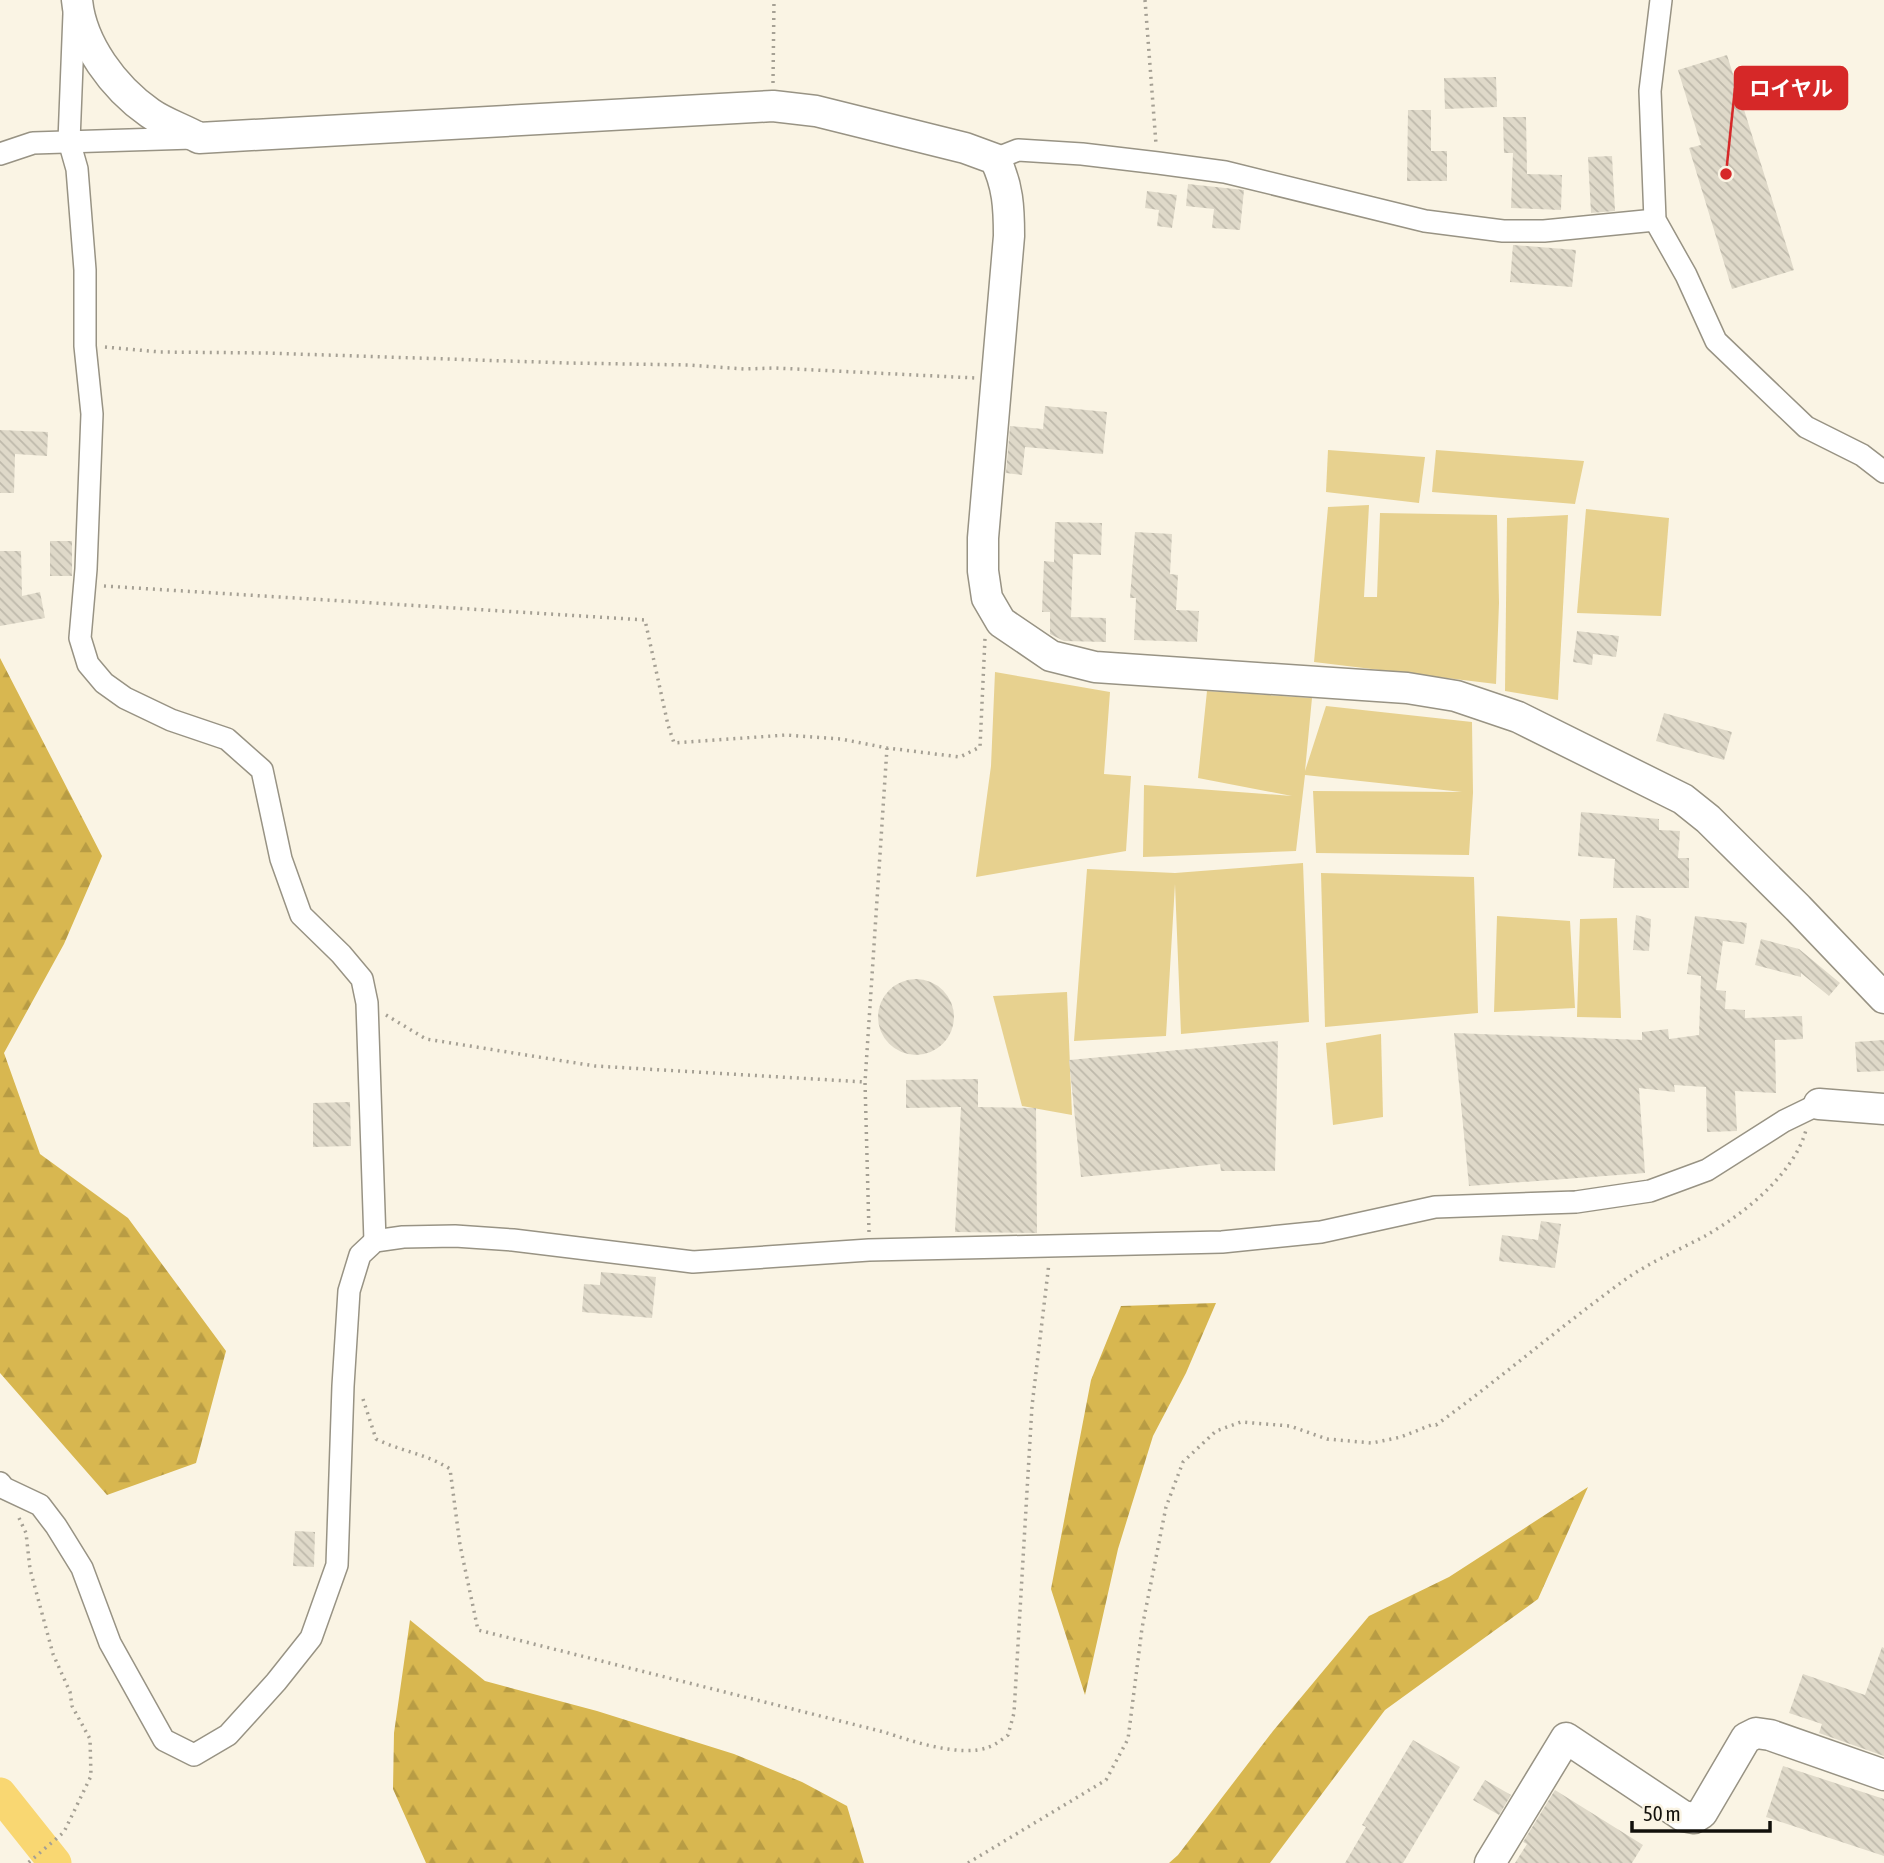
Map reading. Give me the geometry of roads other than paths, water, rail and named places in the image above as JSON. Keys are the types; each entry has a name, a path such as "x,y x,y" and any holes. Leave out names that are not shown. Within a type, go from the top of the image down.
{"street":[{"path":"76,0 89,42 107,73 150,113 199,138"},
{"path":"76,0 69,141 78,169 85,270 85,346 92,414 85,585 80,638 88,664 104,682 125,698 171,720 227,739 262,770 281,859 301,915 362,979 367,1003 375,1241"},
{"path":"1661,0 1650,91 1655,220 1686,275 1716,341 1806,427 1862,455 1884,472"},
{"path":"0,154 33,143 199,138 773,106 816,111 965,148 995,159 1018,150 1082,153 1158,163 1237,175 1424,221 1503,230 1544,231 1655,220"},
{"path":"995,159 1004,176 1009,202 1009,236 983,538 983,571 987,598 1001,622 1051,656 1094,667 1408,688 1457,696 1518,718 1683,799 1708,819 1798,908 1884,998"},
{"path":"2,1485 40,1505 82,1568 110,1643 164,1740 194,1755 229,1735 311,1638 337,1564 349,1291 360,1255 375,1241 402,1237 455,1236 513,1240 693,1262 869,1250 1222,1242 1321,1232 1435,1207 1576,1202 1650,1191 1707,1170 1784,1121 1819,1104 1884,1109"},
{"path":"1490,1863 1566,1738 1683,1816 1694,1818 1702,1813 1746,1738 1756,1733 1770,1735 1884,1775"}],"waterway":[{"path":"0,1794 55,1863"}],"place":[{"name":"ロイヤル","path":"1726,174"}]}
